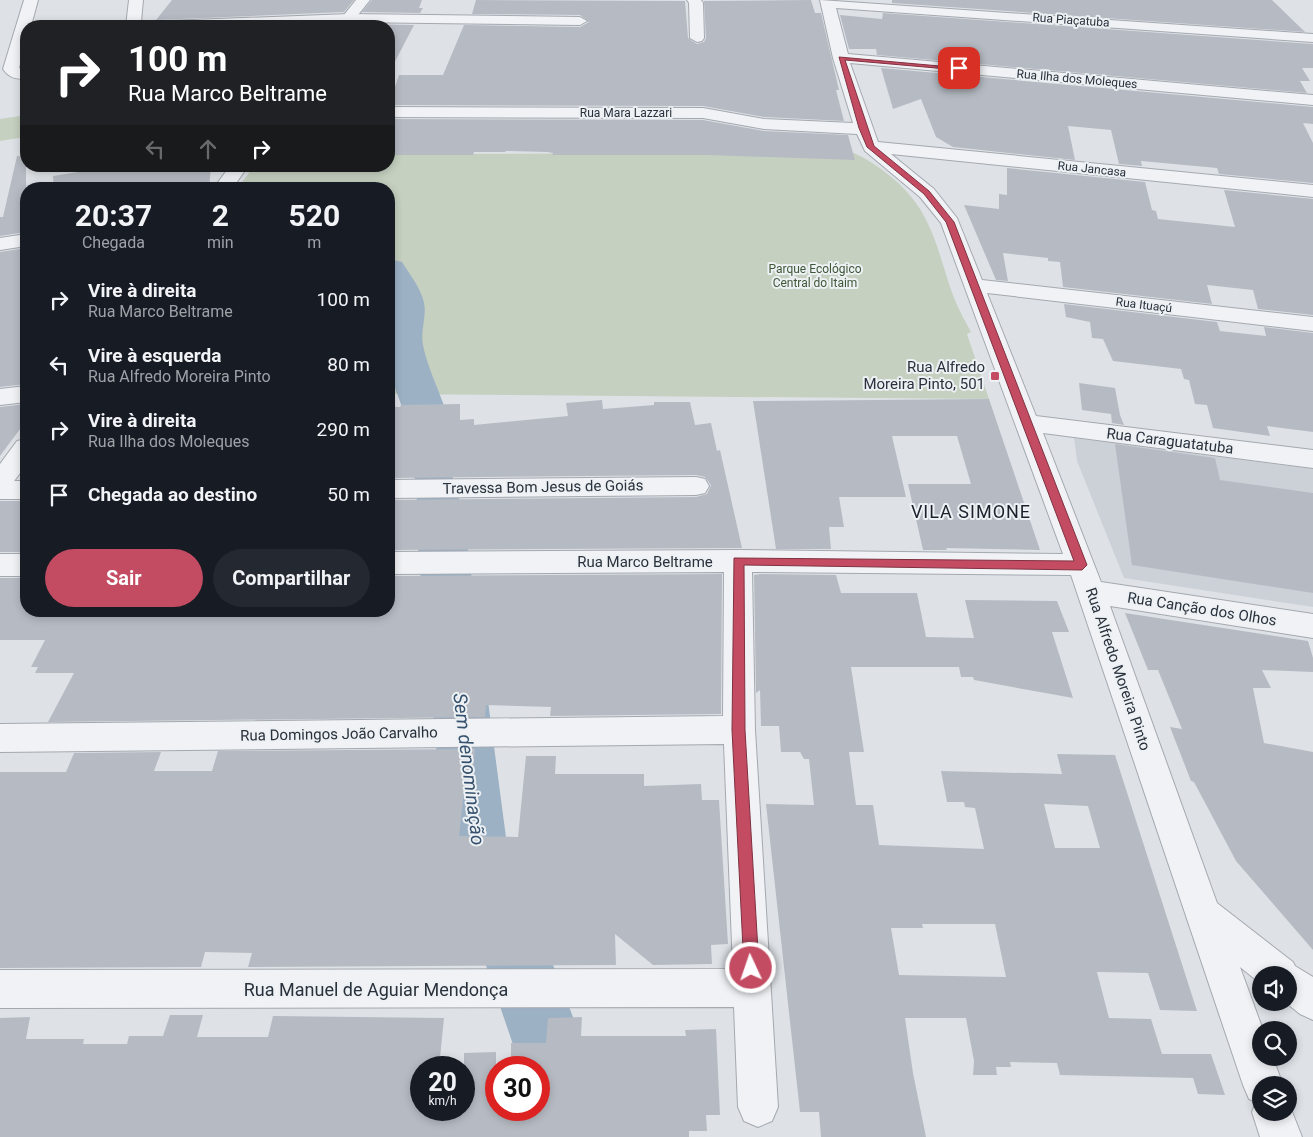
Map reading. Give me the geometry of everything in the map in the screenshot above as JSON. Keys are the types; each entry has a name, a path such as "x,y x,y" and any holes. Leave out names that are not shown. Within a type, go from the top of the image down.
{"street":[{"path":"25,20 31,0"},
{"path":"134,20 136,0"},
{"path":"348,20 363,0"},
{"path":"694,0 696,3 697,38"},
{"path":"828,2 841,58 867,138"},
{"name":"Rua Piaçatuba","path":"828,2 1313,38"},
{"path":"395,20 582,14 577,38"},
{"path":"20,38 11,69 20,74"},
{"name":"Rua Ilha dos Moleques","path":"841,58 1313,100"},
{"name":"Rua Mara Lazzari","path":"395,112 703,113 764,124 867,138"},
{"name":"Rua Jancasa","path":"867,138 1313,191"},
{"name":"Rua Alfredo Moreira Pinto","path":"867,138 926,193 950,222 1082,565 1260,1076"},
{"path":"0,244 20,241"},
{"name":"Rua Ituaçú","path":"974,285 1313,324"},
{"path":"0,398 20,395"},
{"name":"Rua Caraguatatuba","path":"1027,423 1313,459"},
{"path":"0,482 20,455"},
{"name":"Travessa Bom Jesus de Goiás","path":"395,489 696,486"},
{"path":"0,490 20,490"},
{"path":"738,561 738,730 758,1107"},
{"name":"Rua Marco Beltrame","path":"395,563 738,561 1082,565"},
{"path":"0,565 20,565"},
{"name":"Rua Canção dos Olhos","path":"1091,592 1313,626"},
{"name":"Rua Domingos João Carvalho","path":"0,738 738,730"},
{"path":"1204,916 1268,966"},
{"name":"Rua Manuel de Aguiar Mendonça","path":"0,990 752,988"},
{"path":"1297,988 1313,1001"},
{"path":"1275,1121 1281,1137"}],"shaded area":[{"path":"1074,438 1313,469 1313,607 1124,578 1077,461"}],"green space":[{"path":"20,116 20,138 0,141 0,119"},
{"name":"Parque Ecológico Central do Itaim","path":"854,153 882,169 899,184 914,200 926,219 954,298 971,332 967,334 989,399 395,394 395,182 242,182 250,172 395,172 395,154"}],"building":[{"path":"172,0 354,0 344,12 156,20"},
{"path":"372,0 422,0 419,8 423,8 420,13 362,12"},
{"path":"476,0 685,1 688,38 697,44 704,42 706,38 704,1 811,0 815,13 821,13 839,90 836,90 844,121 764,117 703,106 395,105 395,87 399,75 443,75 464,25 580,27 589,22 580,15 472,14"},
{"path":"892,0 1272,0 1305,32 892,3"},
{"path":"883,13 1313,44 1313,68 1302,68 1310,81 1300,81 1307,93 877,55 876,49 849,49 840,15 882,19"},
{"path":"395,25 414,25 395,61"},
{"path":"881,68 1313,107 1313,124 1303,123 1313,143 1313,183 1219,174 1217,168 1141,161 1142,166 1119,164 1111,130 1068,126 1075,160 953,147 936,137 921,99 893,109"},
{"path":"395,119 703,120 764,131 848,135 855,160 708,155 552,155 553,153 547,152 506,151 474,152 473,155 395,155"},
{"path":"17,156 20,156 20,172 26,172 26,182 20,182 20,233 0,236 0,217 3,217"},
{"path":"1007,168 1145,182 1152,210 1156,211 1158,219 1235,227 1224,190 1313,199 1313,315 1258,309 1253,290 1207,285 1212,304 1063,287 1060,262 1048,261 1048,258 1003,253 1008,281 996,280 964,205 999,209 999,194 1007,195"},
{"path":"78,172 210,172 210,182 53,182 53,176"},
{"path":"20,249 20,385 0,387 0,252"},
{"path":"1064,304 1217,322 1220,331 1266,336 1264,327 1313,333 1313,432 1267,426 1270,436 1213,428 1207,405 1195,404 1189,380 1184,379 1181,369 1113,361 1103,339 1092,338 1090,322 1066,317"},
{"path":"1079,383 1115,388 1120,415 1124,425 1112,423 1111,414 1082,410"},
{"path":"989,399 1040,550 946,548 947,550 923,550 908,484 971,484 957,436 892,436 906,497 839,497 844,527 829,527 831,549 776,549 753,401"},
{"path":"602,400 603,409 654,405 654,402 690,402 695,425 711,423 717,451 720,450 742,548 395,550 395,500 696,497 707,494 711,485 705,477 696,475 395,478 395,407 400,407 401,405 460,404 460,420 474,419 474,425 568,416 566,403"},
{"path":"20,405 20,429 0,456 0,407"},
{"path":"1115,444 1215,458 1220,480 1313,493 1313,593 1132,565"},
{"path":"0,501 20,501 20,552 0,552"},
{"path":"722,574 721,714 550,716 551,707 486,705 485,717 48,722 74,673 35,673 38,667 31,667 45,640 0,640 0,578 20,578 20,617 395,617 395,576"},
{"path":"754,575 836,575 841,593 917,593 926,637 974,638 965,600 1057,601 1069,632 1052,632 1073,698 974,680 973,677 961,677 959,667 851,667 864,752 849,752 856,805 873,805 879,845 984,849 975,808 965,807 964,802 947,802 941,771 1062,774 1057,754 1115,755 1197,1011 1160,1010 1148,973 1097,972 1109,1018 1151,1019 1162,1054 1211,1054 1225,1095 1198,1094 1193,1078 1060,1075 1057,1063 1010,1062 1011,1067 996,1067 997,1075 973,1075 974,1061 966,1018 905,1018 913,1073 926,1137 821,1137 819,1112 800,1112 766,804 814,805 809,759 804,759 800,752 781,752 779,726 761,726 760,690 756,693","holes":["1044,804 1088,806 1100,848 1055,848","922,924 995,924 1006,977 899,975 891,928 923,928"]},
{"path":"1125,613 1308,641 1313,658 1313,672 1262,670 1271,688 1253,688 1264,743 1313,752 1313,950 1236,861 1194,782 1191,781 1170,727 1182,729 1158,670 1148,670"},
{"path":"475,749 473,773 466,773 459,836 518,837 526,756 556,756 555,774 644,774 644,786 701,784 702,800 719,800 728,944 711,945 712,964 653,965 615,934 616,965 248,967 252,953 205,952 201,967 0,968 0,772 66,772 74,753 161,752 154,771 212,771 218,751"},
{"path":"170,1015 203,1015 197,1037 268,1037 273,1016 444,1018 440,1056 410,1056 410,1121 475,1121 475,1056 464,1056 464,1053 496,1052 496,1056 485,1056 485,1121 550,1121 550,1056 511,1056 511,1043 546,1043 548,1018 582,1017 581,1036 686,1036 685,1030 716,1029 720,1115 706,1115 707,1131 689,1131 689,1137 0,1137 0,1018 30,1017 26,1039 84,1039 83,1044 127,1044 129,1036 163,1036"}],"waterway":[{"path":"395,282 405,302 402,343 410,373 429,421 434,472"},
{"name":"Sem denominação","path":"438,504 476,845 582,1137"}],"place":[{"name":"Rua Alfredo Moreira Pinto, 501","path":"995,376"}],"district":[{"name":"VILA SIMONE","path":"971,511"}],"route":[{"path":"751,968 738,730 738,561 1082,565 950,222 926,193 871,147 863,128 841,58 959,68"}]}
